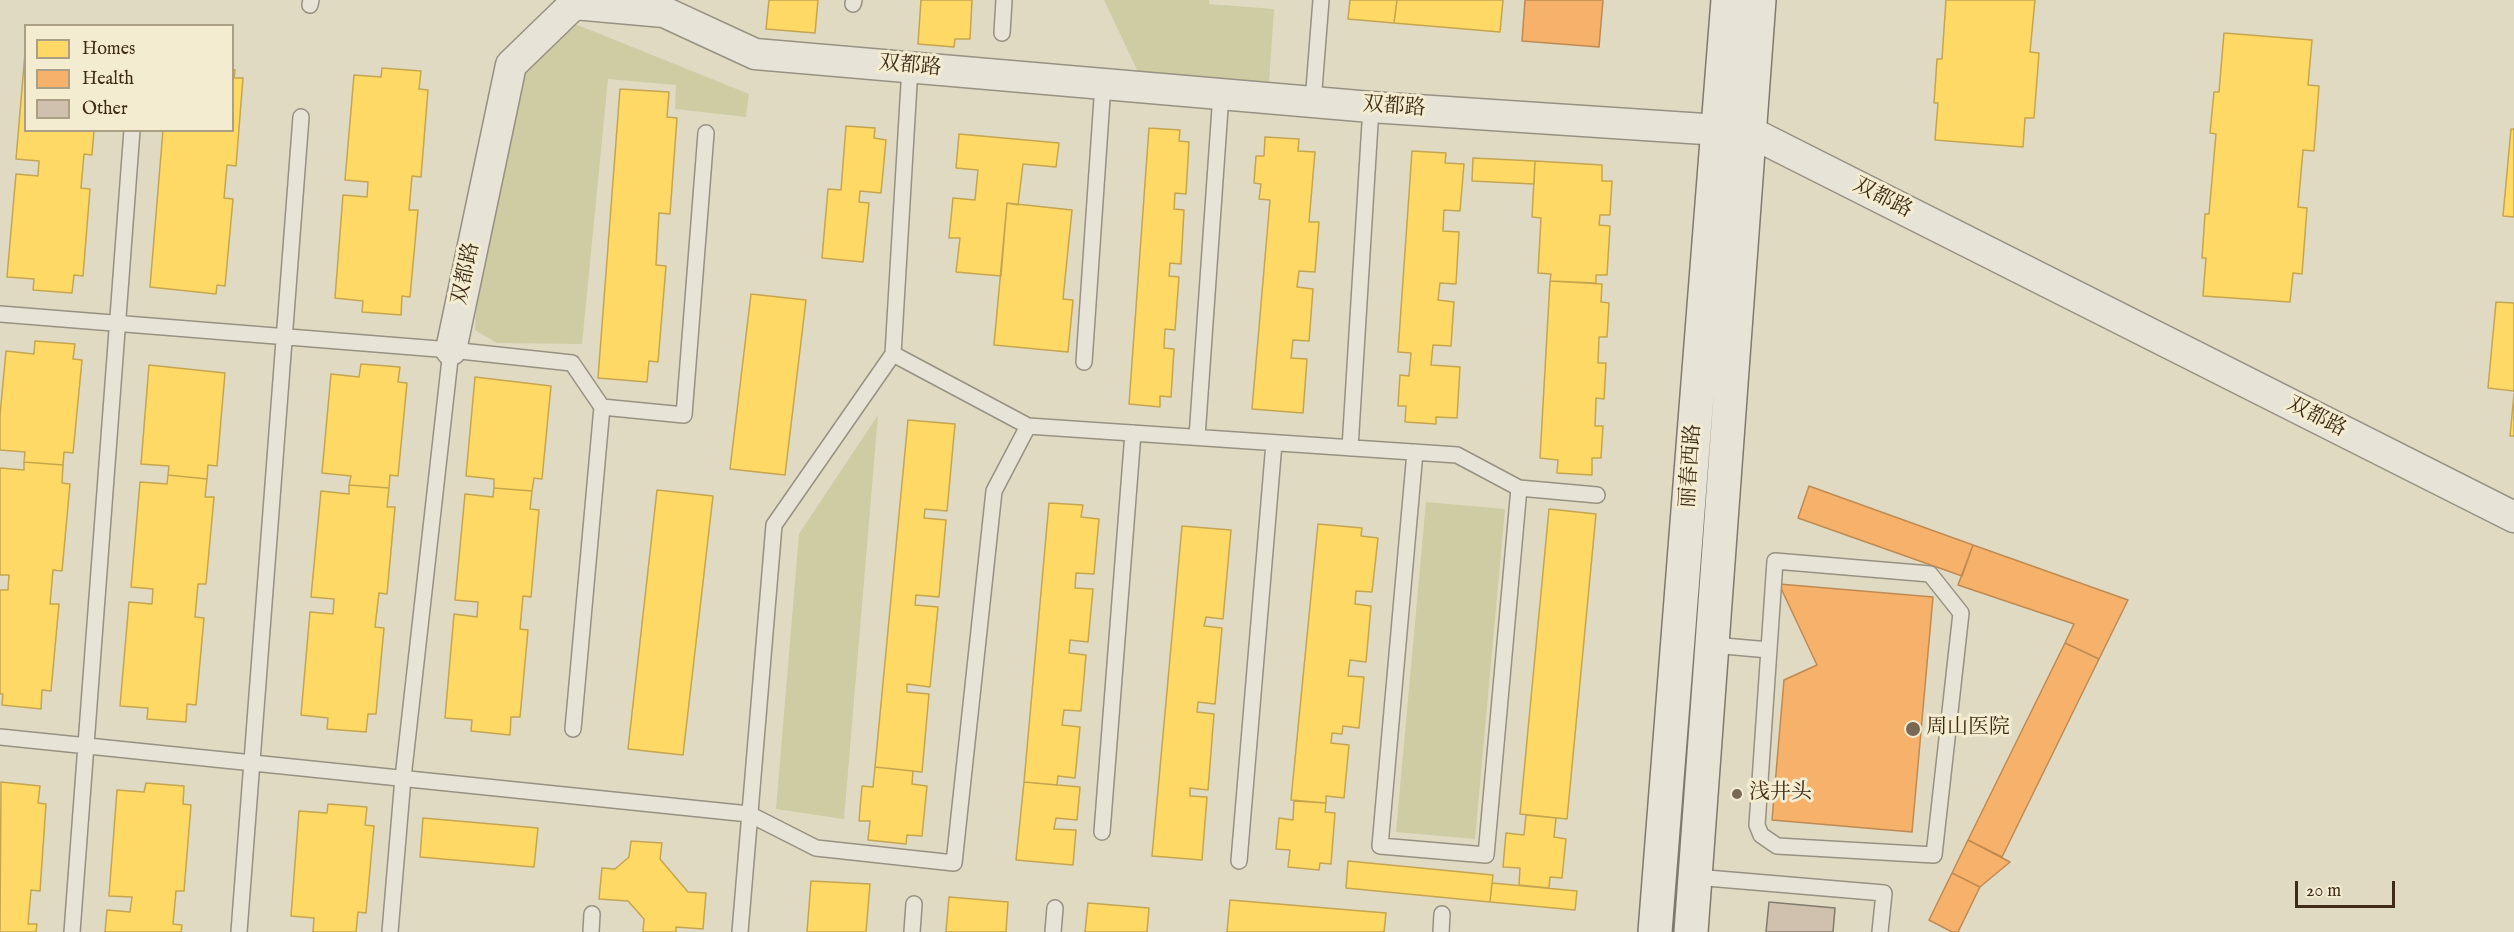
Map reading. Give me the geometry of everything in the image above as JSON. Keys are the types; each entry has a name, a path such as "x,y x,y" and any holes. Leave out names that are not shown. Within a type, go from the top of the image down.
{"main road":[{"name":"丽春西路","path":"1691,932 1713,645 1734,131 1728,0"},
{"name":"丽春西路","path":"1655,932 1734,131 1759,0"}],"street":[{"name":"双都路","path":"451,350 511,65 574,4 664,12 755,54 1371,107 1734,131 2514,517"}],"lane":[{"path":"1002,33 1004,0"},
{"path":"1313,102 1322,0"},
{"path":"740,932 774,525 893,354 910,67"},
{"path":"1084,362 1103,84"},
{"path":"1197,437 1221,94"},
{"path":"1350,448 1371,107"},
{"path":"239,932 301,117"},
{"path":"72,932 132,132"},
{"path":"602,406 684,415 706,133"},
{"path":"0,314 451,350 572,363 602,406 573,729"},
{"path":"390,932 403,778 451,350"},
{"path":"893,354 1028,426 1457,455 1519,488 1597,495"},
{"path":"0,737 749,814 816,848 954,863 994,491 1028,426"},
{"path":"1102,832 1133,433"},
{"path":"1239,861 1274,443"},
{"path":"1415,452 1380,846 1486,855 1519,488"},
{"path":"1775,561 1930,574 1961,613 1934,855 1777,846 1761,835 1757,825 1769,650 1775,561"},
{"path":"1713,645 1769,650"},
{"path":"1695,877 1884,893 1880,932"},
{"path":"912,932 914,904"},
{"path":"1053,932 1056,908"},
{"path":"591,932 592,914"},
{"path":"1441,932 1442,914"}],"green space":[{"path":"1104,0 1209,0 1209,4 1274,9 1269,83 1139,74"},
{"path":"560,18 749,94 746,117 675,109 676,85 608,79 582,344 497,343 475,330 485,165 511,81"},
{"path":"878,415 844,819 776,809 799,534"},
{"path":"1426,502 1505,509 1475,839 1396,832"}],"building: Homes":[{"path":"769,0 818,0 815,33 766,29"},
{"path":"921,0 972,0 970,39 955,39 954,47 918,44"},
{"path":"1350,0 1397,0 1394,23 1348,19"},
{"path":"1397,0 1503,0 1500,32 1394,23"},
{"path":"1946,0 2035,0 2030,52 2039,53 2034,118 2025,118 2023,147 1935,140 1938,103 1934,103 1937,59 1942,59"},
{"path":"2224,33 2312,40 2308,85 2319,86 2314,151 2303,150 2298,207 2307,208 2302,274 2293,273 2290,302 2203,296 2206,258 2202,258 2205,214 2209,214 2216,134 2210,133 2214,92 2219,92"},
{"path":"24,65 24,132 94,132 92,155 84,154 81,188 90,189 83,276 74,275 72,293 33,290 34,279 7,277 16,174 38,176 39,161 16,159"},
{"path":"382,68 421,71 419,89 428,90 421,177 412,176 409,210 418,210 410,297 402,296 401,315 362,312 363,301 335,298 343,195 367,197 368,182 345,180 354,75 381,77"},
{"path":"234,78 243,78 236,166 227,165 224,198 233,199 225,286 217,285 216,294 150,287 163,132 234,132"},
{"path":"620,89 669,92 667,117 677,118 670,214 659,213 656,265 666,266 658,362 649,361 647,382 598,378"},
{"path":"846,126 875,128 874,138 886,140 881,193 860,191 859,202 869,203 863,262 822,258 828,189 841,190"},
{"path":"1149,128 1180,130 1179,141 1189,142 1186,194 1175,193 1174,209 1184,210 1181,264 1170,263 1169,276 1179,277 1175,330 1165,329 1164,348 1174,349 1171,397 1160,396 1160,407 1129,404"},
{"path":"2511,129 2514,129 2514,217 2503,216"},
{"path":"959,134 1059,143 1056,167 1023,164 1018,205 1007,203 1001,276 956,272 960,238 949,238 953,198 975,200 978,170 956,168"},
{"path":"1265,137 1299,139 1298,151 1315,152 1309,222 1319,222 1315,272 1299,271 1297,287 1313,289 1309,341 1293,340 1291,358 1307,359 1303,413 1252,409 1270,200 1259,199 1261,184 1254,183 1256,156 1264,156"},
{"path":"1412,151 1446,153 1445,163 1464,164 1460,211 1444,210 1443,231 1459,232 1456,284 1440,283 1438,300 1454,302 1451,346 1433,345 1431,365 1460,367 1457,418 1436,417 1436,424 1405,422 1406,406 1398,406 1400,375 1409,376 1411,353 1398,352"},
{"path":"1473,158 1535,161 1534,184 1472,181"},
{"path":"1535,161 1602,165 1602,181 1612,181 1610,215 1600,215 1599,225 1610,226 1607,275 1596,275 1596,283 1550,281 1551,274 1538,273 1541,218 1532,217"},
{"path":"1007,203 1072,210 1063,299 1073,300 1068,352 994,345"},
{"path":"1550,281 1602,284 1601,302 1609,303 1607,337 1599,337 1598,363 1606,363 1604,399 1596,398 1595,426 1603,426 1601,458 1592,458 1592,475 1557,473 1558,460 1540,458"},
{"path":"751,294 806,300 785,475 730,469"},
{"path":"2496,302 2514,303 2514,391 2488,388"},
{"path":"35,341 75,344 73,359 82,360 73,453 64,452 63,465 24,462 25,452 0,450 0,415 6,351 34,354"},
{"path":"361,364 400,367 398,382 407,383 398,476 390,475 389,488 349,485 351,476 322,473 331,374 359,377"},
{"path":"149,365 225,373 217,466 208,465 207,479 168,475 169,466 141,464"},
{"path":"475,377 551,386 542,479 534,478 532,491 494,488 494,479 466,476"},
{"path":"2514,394 2514,436 2510,436"},
{"path":"908,420 955,424 947,511 925,509 924,518 946,520 939,597 916,595 915,605 938,607 930,687 907,684 907,692 929,694 922,772 875,767"},
{"path":"24,462 63,465 62,483 70,484 62,571 53,570 50,604 59,604 51,691 42,690 41,709 2,705 3,694 0,694 0,590 8,590 9,575 0,575 0,468 24,470"},
{"path":"168,475 207,479 205,497 214,497 206,584 198,584 195,617 204,618 196,705 187,704 186,722 147,719 148,708 120,706 129,602 152,604 153,589 131,587 140,482 167,484"},
{"path":"349,485 389,488 387,507 395,507 387,594 379,593 375,627 384,628 376,714 368,714 366,732 327,729 328,718 301,715 310,612 333,614 334,599 311,597 321,491 349,494"},
{"path":"494,488 532,491 530,509 539,510 531,597 523,596 520,629 528,630 520,717 511,717 510,735 471,731 472,720 445,718 454,614 477,617 478,602 455,600 465,494 493,497"},
{"path":"657,490 713,496 683,755 628,749"},
{"path":"1049,503 1083,505 1081,517 1099,519 1094,574 1076,573 1075,588 1093,589 1088,642 1070,640 1069,653 1086,655 1081,711 1064,710 1062,725 1080,727 1075,778 1058,776 1057,785 1024,782"},
{"path":"1549,509 1596,514 1567,819 1520,814"},
{"path":"1318,524 1362,528 1361,536 1378,538 1372,592 1356,591 1355,604 1371,606 1366,662 1350,660 1348,676 1364,677 1359,728 1343,726 1342,734 1332,733 1331,743 1349,745 1344,798 1326,796 1326,803 1291,800"},
{"path":"1182,526 1231,530 1223,619 1206,617 1204,626 1222,628 1215,704 1198,702 1197,712 1214,714 1208,790 1190,788 1190,796 1207,797 1202,860 1152,856"},
{"path":"875,767 913,771 912,784 927,786 922,836 907,835 906,844 868,840 870,821 859,821 862,786 873,787"},
{"path":"1,782 40,786 38,803 46,804 40,891 31,890 28,924 37,924 36,932 0,932"},
{"path":"1024,782 1080,787 1077,820 1056,818 1054,829 1076,830 1073,865 1016,860"},
{"path":"146,783 184,786 183,804 191,805 184,891 176,891 173,924 182,925 181,932 105,932 107,910 130,912 132,897 109,896 117,790 144,792"},
{"path":"1294,801 1326,803 1325,812 1335,813 1331,864 1320,863 1319,870 1288,867 1290,850 1276,849 1279,818 1293,820"},
{"path":"328,804 367,807 365,825 374,826 366,913 358,912 356,932 313,932 314,918 291,916 299,811 327,813"},
{"path":"1526,815 1556,818 1554,837 1566,839 1562,878 1550,877 1549,888 1519,885 1520,868 1503,867 1506,833 1524,835"},
{"path":"423,818 538,828 534,867 420,857"},
{"path":"631,841 662,843 660,859 688,892 706,893 703,929 676,927 676,932 643,932 644,919 628,901 599,899 602,868 615,869 629,857"},
{"path":"1348,861 1493,875 1490,902 1346,888"},
{"path":"811,881 870,884 866,932 807,932"},
{"path":"1492,883 1577,891 1575,910 1490,902"},
{"path":"949,897 1008,902 1006,932 946,932"},
{"path":"1230,900 1386,913 1384,932 1227,932"},
{"path":"1088,903 1149,908 1147,932 1085,932"}],"building: Health":[{"path":"1525,0 1603,0 1599,47 1522,41"},
{"path":"1809,486 1973,545 1962,576 1798,518"},
{"path":"1973,545 2128,600 2099,659 2065,643 2074,624 1958,585"},
{"path":"1779,584 1933,597 1912,832 1772,820 1784,680 1817,665"},
{"path":"2065,643 2099,659 2002,857 1968,840"},
{"path":"1968,840 2010,862 1980,887 1952,873"},
{"path":"1952,873 1980,887 1958,932 1952,932 1929,920"}],"building: Other":[{"path":"1769,902 1835,908 1833,932 1766,932"}],"place":[{"name":"周山医院","path":"1913,729"},
{"name":"浅井头","path":"1737,794"}]}
